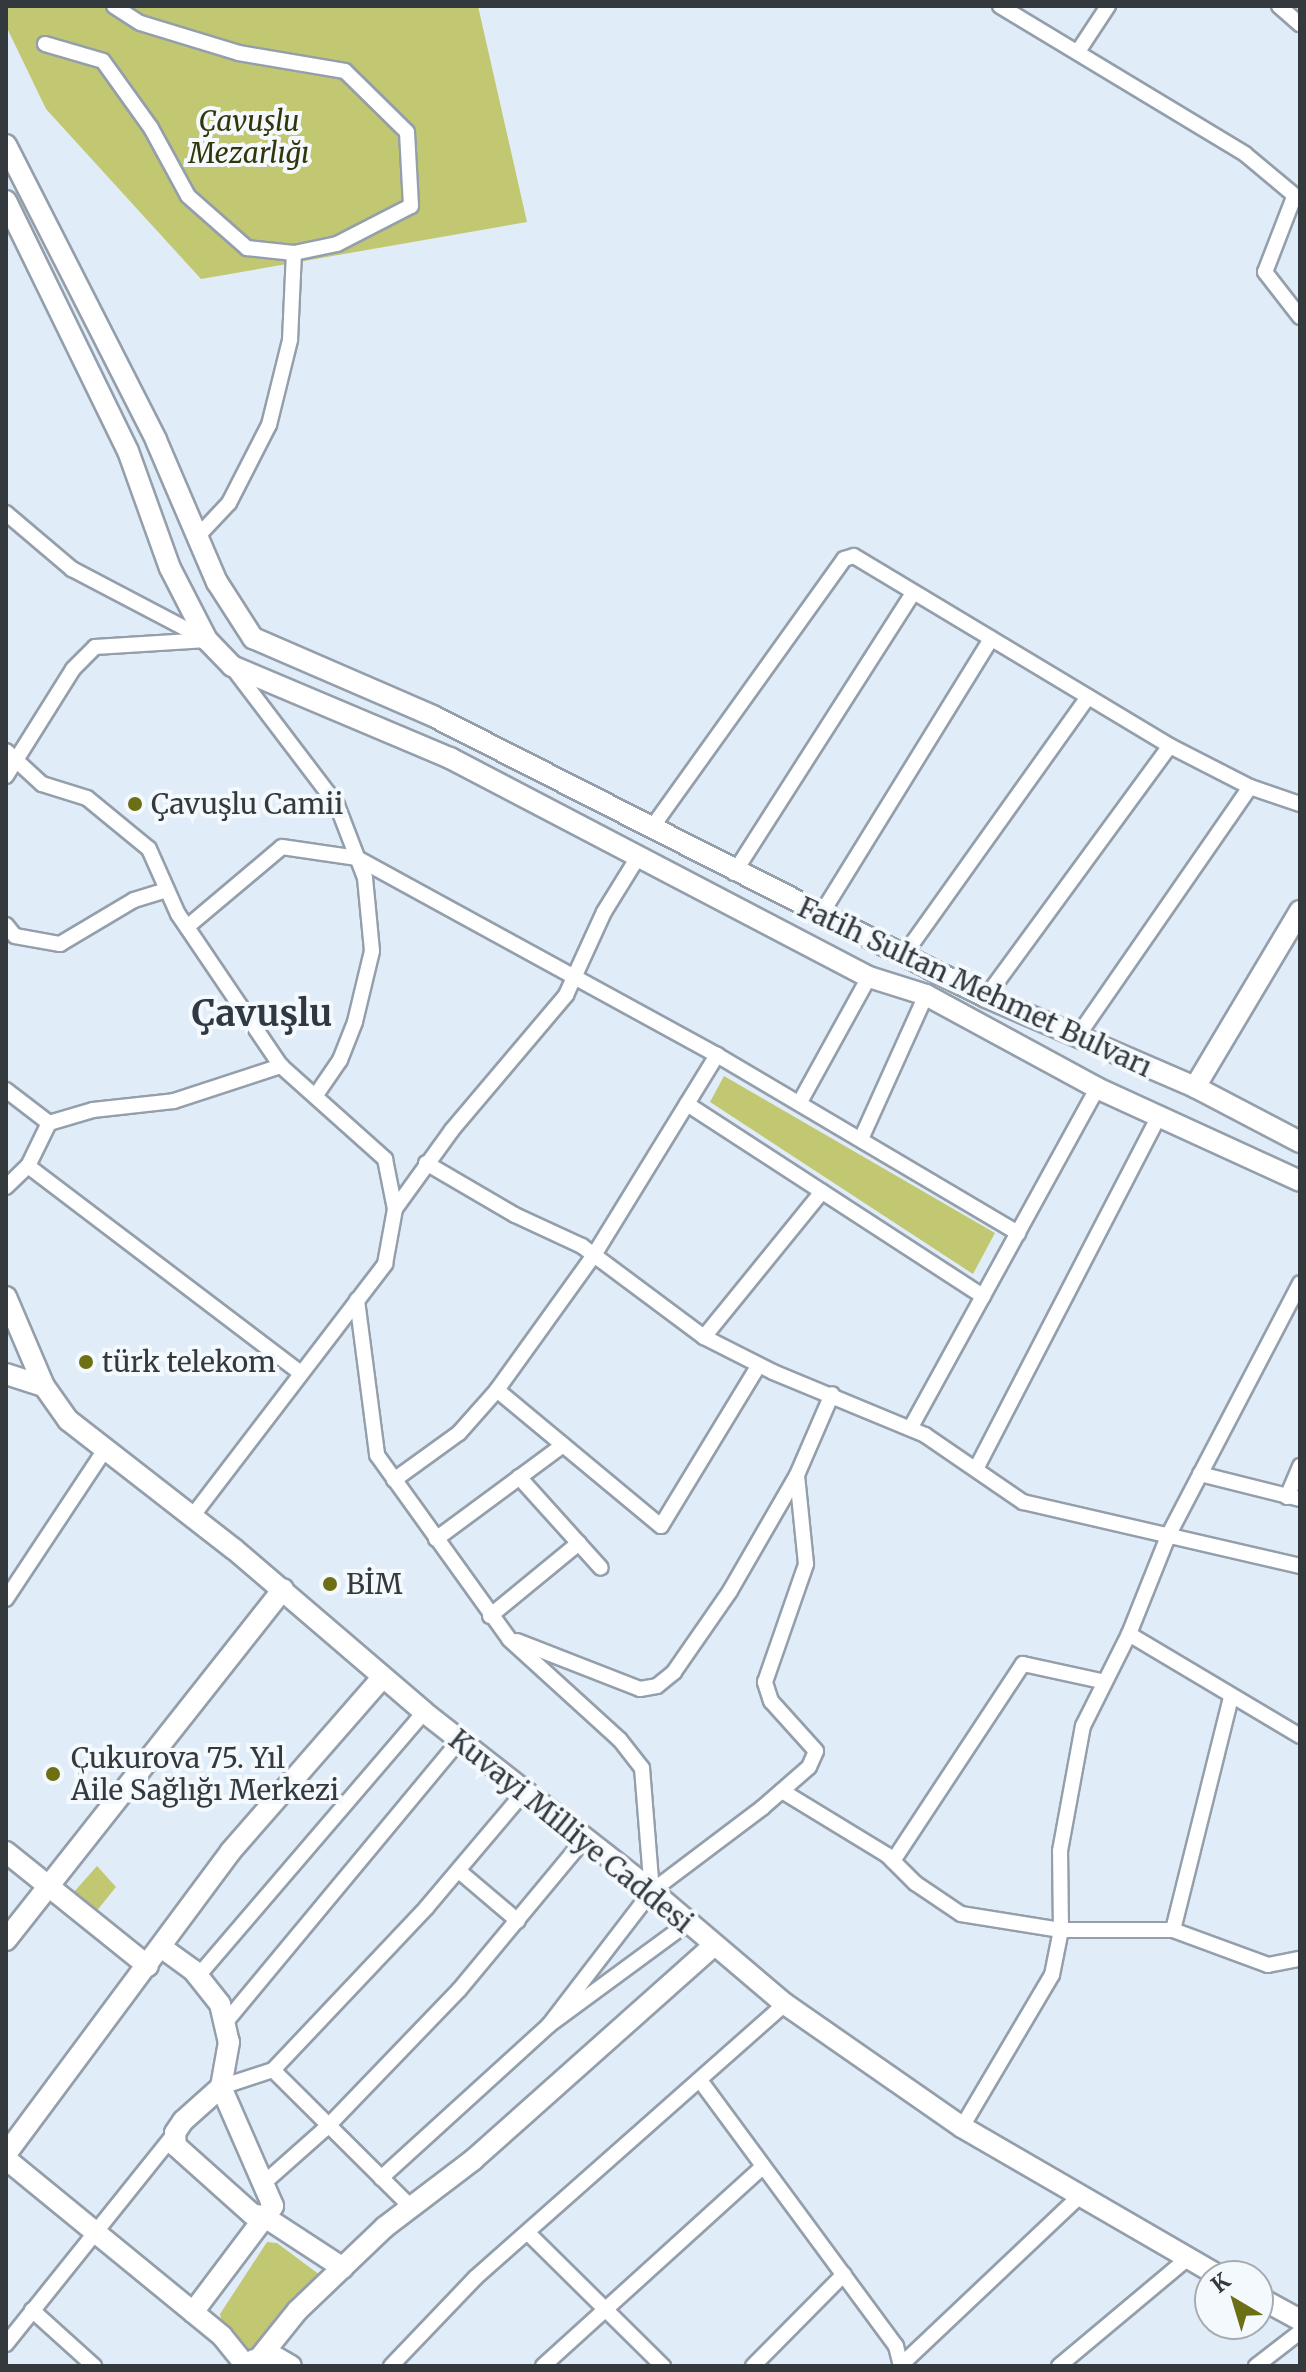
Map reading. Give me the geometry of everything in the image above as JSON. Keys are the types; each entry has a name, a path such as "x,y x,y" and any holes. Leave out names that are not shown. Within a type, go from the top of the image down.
{"street":[{"path":"45,44 103,61 151,128 188,196 247,248 294,253 337,244 411,206 407,132 345,71 239,53 140,23 114,6"},
{"path":"1000,6 1079,50 1245,154 1297,198 1265,272 1300,317"},
{"path":"1079,50 1108,6"},
{"path":"1279,6 1300,24"},
{"name":"Fatih Sultan Mehmet Bulvarı","path":"6,145 156,440 217,582 253,638 422,711 653,826 734,873 820,916 986,997 1195,1087 1300,1142"},
{"path":"6,201 128,451 170,568 207,640 232,666 337,805 365,878 372,951 355,1022 340,1060 316,1095"},
{"path":"197,537 229,503 269,425 290,340 294,253"},
{"path":"6,513 72,569 207,640"},
{"path":"653,826 844,559 854,556 1170,746 1250,787 1300,804"},
{"path":"734,873 913,593"},
{"path":"820,916 991,639"},
{"path":"6,776 10,757 73,669 95,647 207,640"},
{"path":"232,666 450,758 869,977 926,995 1097,1088 1300,1181"},
{"path":"904,955 1088,697"},
{"path":"986,997 1170,746"},
{"path":"10,757 42,784 87,798 149,849 187,927 281,1066 385,1159 395,1209 385,1264 191,1518"},
{"path":"1077,1037 1250,787"},
{"path":"187,927 282,847 357,858 575,975 800,1102 1018,1233"},
{"path":"395,1209 426,1163 534,1037 575,975 604,912 638,857"},
{"path":"9,935 60,944 134,900 167,890"},
{"path":"1195,1087 1300,911"},
{"path":"800,1102 869,977"},
{"path":"861,1139 926,995"},
{"path":"394,1480 459,1433 497,1390 594,1255 717,1055"},
{"path":"6,1187 28,1166 49,1123 93,1110 174,1101 281,1066"},
{"path":"911,1427 1097,1088"},
{"path":"6,1090 49,1123"},
{"path":"687,1104 983,1296"},
{"path":"976,1469 1158,1118"},
{"path":"426,1163 594,1255 704,1337 759,1365 911,1427 1023,1502 1300,1566"},
{"path":"28,1166 301,1373"},
{"path":"704,1337 822,1192"},
{"path":"962,2127 1052,1975 1061,1930 1060,1851 1083,1726 1101,1681 1129,1634 1169,1534 1300,1283"},
{"name":"Kuvayi Milliye Caddesi","path":"6,1297 44,1386 68,1420 283,1589 382,1678 459,1741 652,1891 713,1946 785,2004 962,2127 1194,2261"},
{"path":"357,1300 377,1455 509,1639 620,1740 642,1768 652,1891"},
{"path":"497,1390 661,1526 759,1365"},
{"path":"6,1374 44,1386"},
{"path":"509,1639 640,1689 657,1686 674,1672 730,1591 797,1475 832,1394"},
{"path":"436,1539 563,1445"},
{"path":"6,1599 104,1451"},
{"path":"1200,1474 1294,1498 1300,1466"},
{"path":"549,2025 652,1891 809,1767 816,1751 771,1701 765,1682 806,1564 797,1475"},
{"path":"519,1477 601,1568"},
{"path":"490,1616 579,1543"},
{"path":"6,1940 283,1589"},
{"path":"1129,1634 1231,1698 1300,1736"},
{"path":"893,1861 1023,1664 1101,1681"},
{"path":"291,2366 249,2362 6,2156 231,1851 382,1678"},
{"path":"1173,1930 1231,1698"},
{"path":"198,1976 424,1712"},
{"path":"225,2023 459,1741"},
{"path":"6,2344 94,2230 175,2133 221,2087 273,2070 459,1871 525,1791"},
{"path":"782,1791 893,1861 961,1914 1061,1930 1173,1930 1268,1965 1300,1959"},
{"path":"265,2182 328,2126 518,1921 585,1838"},
{"path":"6,1852 148,1966"},
{"path":"459,1871 518,1921"},
{"path":"381,2178 549,2025 688,1923"},
{"path":"249,2362 297,2311 411,2207 473,2160 713,1946"},
{"path":"161,1947 198,1976 220,2004 229,2042 221,2087 273,2206 193,2312"},
{"path":"391,2366 528,2233 702,2083 785,2004"},
{"path":"273,2070 411,2207"},
{"path":"702,2083 761,2168 896,2346 901,2366 1080,2196"},
{"path":"175,2133 176,2146 221,2190 252,2214 265,2217 343,2268"},
{"path":"543,2366 761,2168"},
{"path":"528,2233 663,2366"},
{"path":"1059,2366 1188,2258"},
{"path":"753,2366 844,2274"},
{"path":"1274,2306 1300,2320"},
{"path":"32,2310 94,2366"},
{"path":"1263,2364 1300,2332"}],"green space":[{"name":"Çavuşlu Mezarlığı","path":"6,6 478,6 527,222 201,279 46,109 6,26"},
{"path":"724,1076 995,1233 973,1274 710,1102"},
{"path":"97,1866 116,1887 95,1913 73,1893"},
{"path":"267,2242 277,2243 328,2281 253,2355 222,2324 220,2314"}],"place":[{"name":"Çavuşlu Camii","path":"135,804"},
{"name":"türk telekom","path":"86,1362"},
{"name":"BİM","path":"330,1584"},
{"name":"Çukurova 75. Yıl Aile Sağlığı Merkezi","path":"53,1774"}],"district":[{"name":"Çavuşlu","path":"262,1014"}]}
